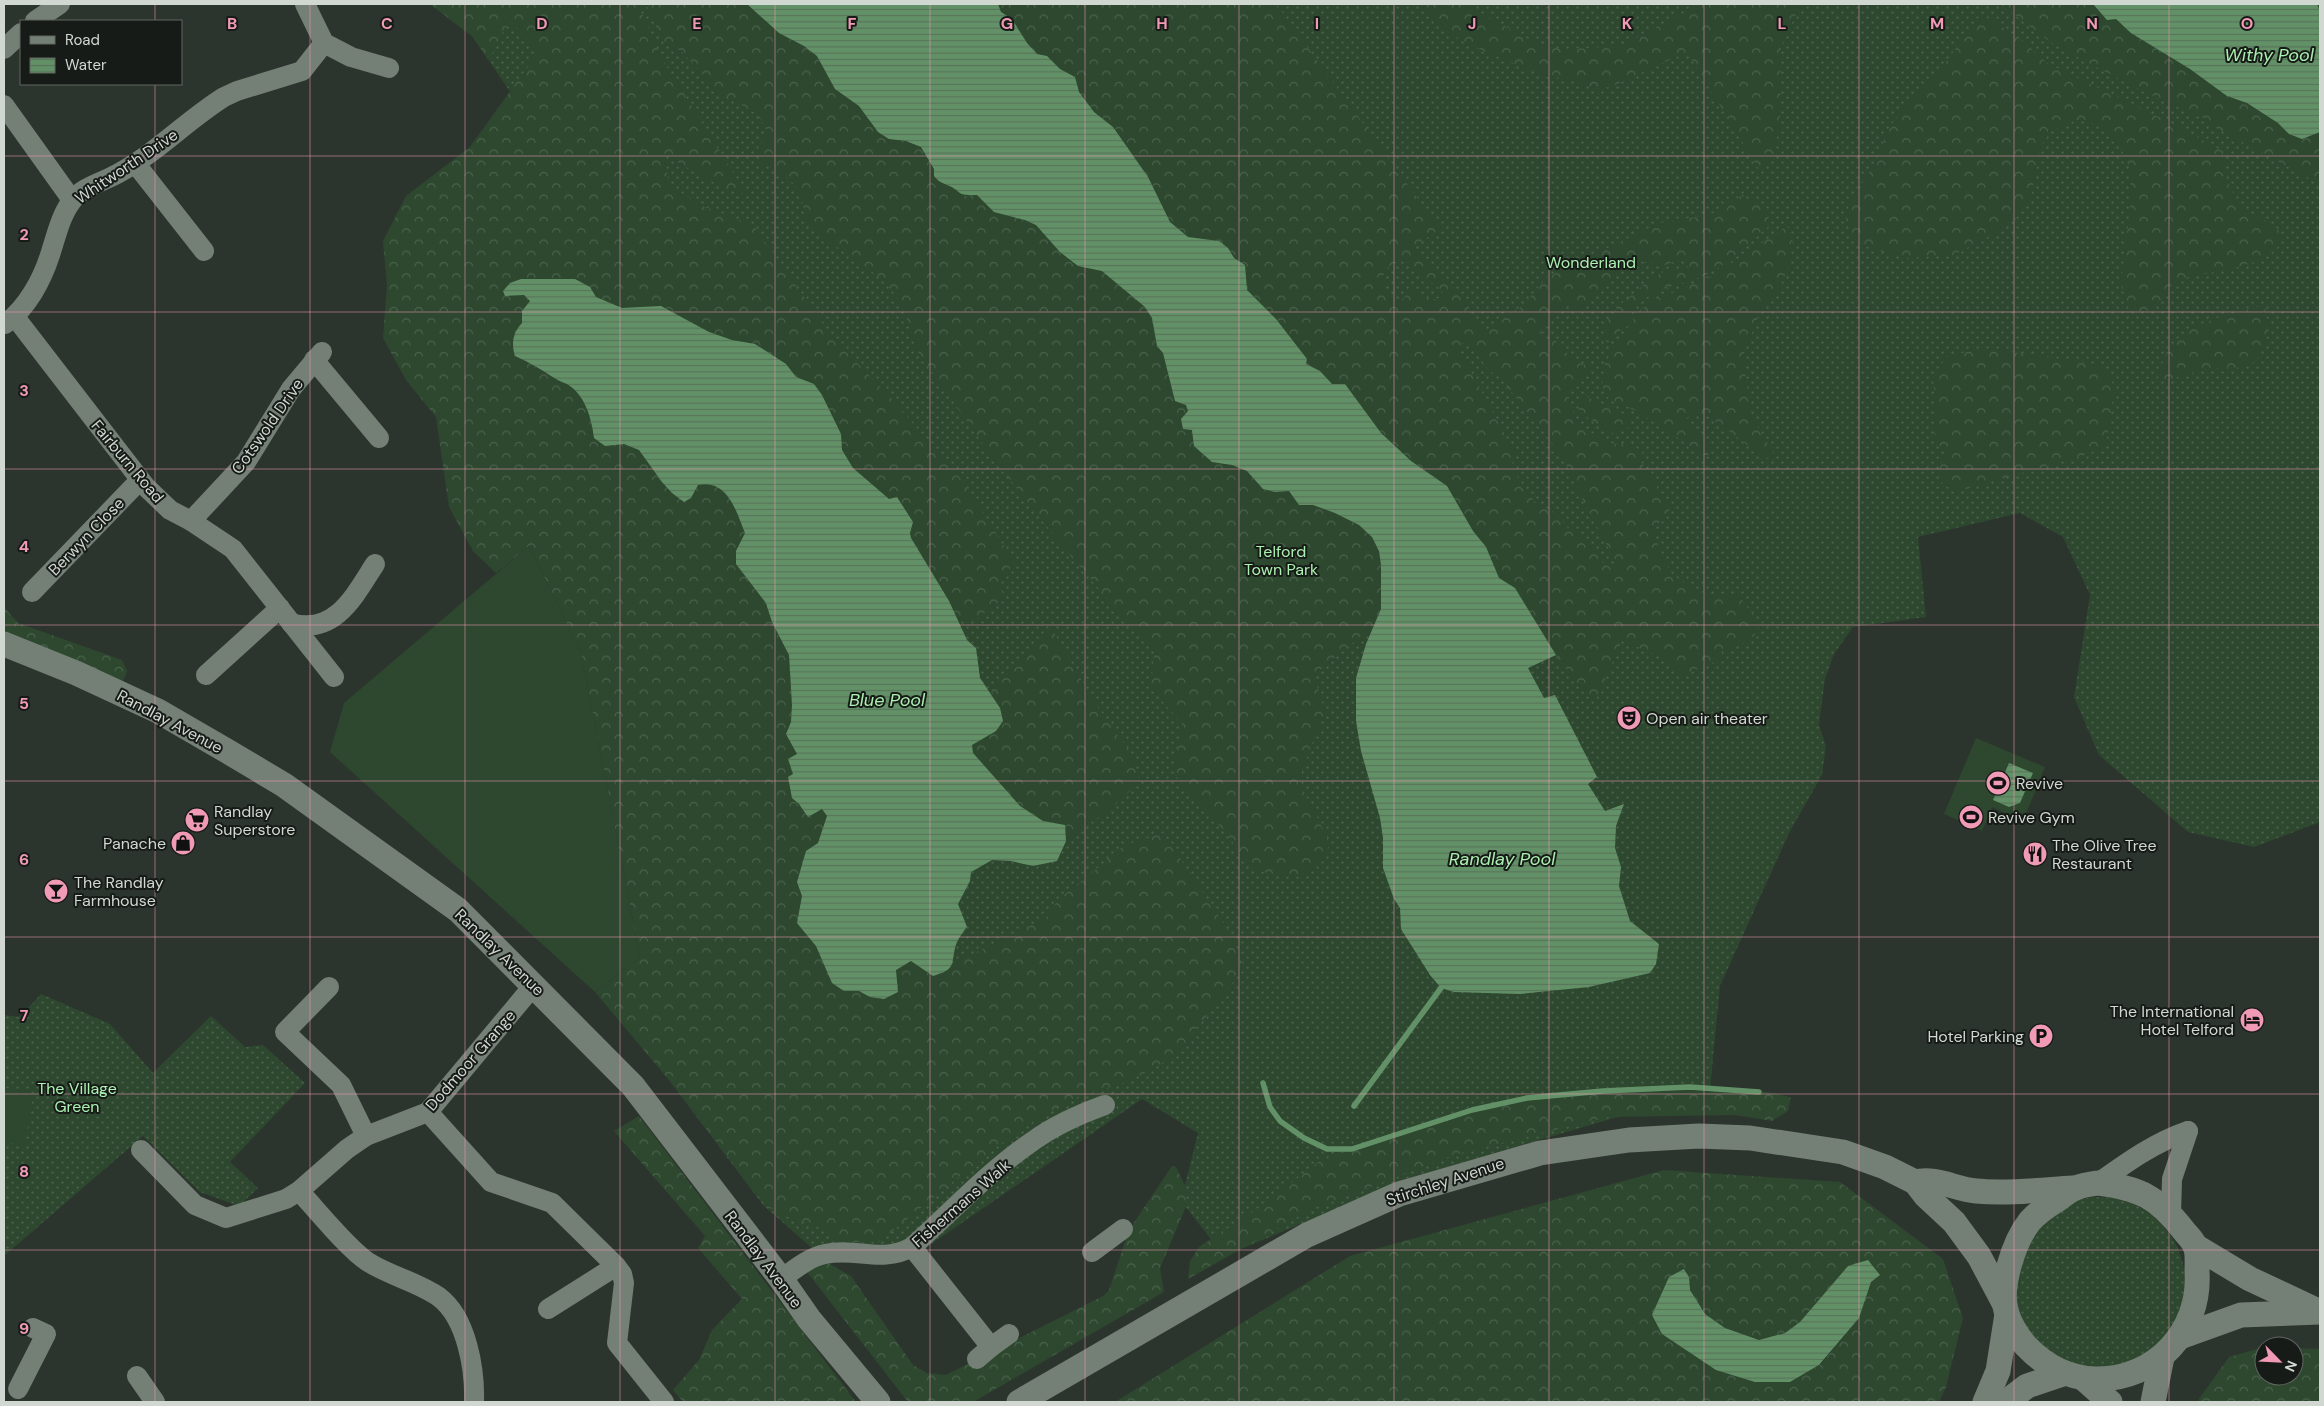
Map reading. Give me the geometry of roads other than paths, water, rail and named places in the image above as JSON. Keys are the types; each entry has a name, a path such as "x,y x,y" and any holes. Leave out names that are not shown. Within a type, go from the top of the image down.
{"street":[{"path":"36,20 60,4"},
{"path":"305,4 324,43 351,57 390,68"},
{"path":"4,49 20,34"},
{"name":"Whitworth Drive","path":"9,321 40,278 49,258 60,222 72,200 83,190 135,163 224,97 237,91 302,71 324,43"},
{"path":"4,105 72,200"},
{"path":"135,163 204,251"},
{"name":"Fairburn Road","path":"9,321 140,480 170,510 191,521 233,549 334,677"},
{"name":"Cotswold Drive","path":"191,521 246,462 291,389 318,356 379,438"},
{"name":"Berwyn Close","path":"32,592 140,480"},
{"path":"206,675 285,616 314,627 332,619 351,601 375,564"},
{"name":"Randlay Avenue","path":"4,644 76,673 158,711 284,786 458,910 633,1086 781,1279 809,1319 878,1402"},
{"name":"Dodmoor Grange","path":"141,1150 195,1205 226,1218 271,1205 299,1191 347,1149 366,1136 428,1112 534,985"},
{"path":"329,986 285,1032 341,1085 366,1136"},
{"name":"Fishermans Walk","path":"781,1279 803,1263 824,1254 852,1252 882,1256 904,1252 1032,1141 1082,1114 1105,1105"},
{"path":"428,1112 490,1182 552,1203 616,1266 622,1274 624,1283 617,1343 664,1402"},
{"path":"1985,1402 1998,1371 2006,1310 2009,1264 2023,1232 2037,1215 2162,1142 2188,1131 2172,1179 2171,1214"},
{"name":"Stirchley Avenue","path":"1019,1402 1307,1235 1399,1194 1540,1153 1629,1140 1699,1136 1750,1138 1843,1152 1885,1167 1915,1182"},
{"path":"2110,1402 2073,1376 2037,1357 2019,1338 1970,1242 1954,1222 1924,1195 1915,1182 1932,1180 1978,1191 2026,1191 2087,1185 2125,1186 2150,1197 2171,1214 2195,1246 2250,1279 2320,1312"},
{"path":"299,1191 367,1261 431,1292 448,1306 461,1328 472,1366 474,1402"},
{"path":"1092,1252 1123,1229"},
{"path":"2006,1402 2028,1386 2073,1376 2112,1379 2138,1372 2162,1357 2180,1337 2193,1311 2198,1282 2195,1246"},
{"path":"912,1247 984,1353 1009,1334"},
{"path":"548,1309 616,1266"},
{"path":"2180,1337 2241,1315 2320,1312"},
{"path":"15,1391 46,1334 33,1328"},
{"path":"2153,1402 2162,1357"},
{"path":"137,1376 155,1402"}],"water":[{"name":"Randlay Pool","path":"747,4 998,4 1001,12 1012,19 1027,43 1037,54 1047,56 1060,69 1075,77 1079,92 1094,112 1113,127 1148,177 1170,222 1188,237 1219,241 1228,248 1234,258 1245,265 1247,290 1276,319 1307,359 1306,364 1320,371 1332,384 1345,384 1381,433 1411,461 1447,486 1473,531 1486,547 1499,578 1515,588 1556,655 1528,668 1544,698 1555,695 1597,777 1588,784 1605,811 1624,804 1616,826 1615,848 1621,867 1619,886 1630,921 1659,944 1656,964 1650,973 1589,987 1520,994 1454,992 1441,988 1430,975 1401,929 1400,908 1394,899 1383,868 1383,838 1380,818 1361,751 1356,721 1356,678 1366,644 1381,609 1381,565 1379,551 1372,537 1359,525 1335,513 1313,505 1299,505 1289,491 1275,492 1263,489 1247,471 1232,465 1212,462 1194,446 1192,430 1183,429 1181,419 1188,411 1186,405 1175,401 1163,353 1157,346 1152,318 1145,307 1102,271 1078,266 1060,252 1036,225 1025,220 994,212 977,195 962,194 939,181 934,176 934,169 921,147 906,141 889,139 878,132 859,106 835,89 817,56 804,46 779,33"},
{"name":"Withy Pool","path":"2093,4 2317,4 2320,12 2320,132 2302,139 2289,134 2278,123 2247,103 2227,96 2190,69 2131,33 2116,19 2107,20"},
{"name":"Blue Pool","path":"521,279 575,279 590,287 596,297 622,308 661,306 709,332 732,340 755,344 786,364 796,377 814,384 822,395 841,434 842,450 853,468 889,499 897,497 913,522 910,533 911,538 949,601 967,640 976,648 980,678 1000,708 1003,721 996,731 972,745 973,753 1020,806 1043,821 1065,825 1066,841 1057,861 1033,866 1011,861 992,860 971,872 970,881 958,904 967,927 957,942 949,969 933,976 911,961 896,970 898,992 884,999 870,997 859,991 844,991 832,983 816,946 797,923 802,896 797,882 806,851 818,843 827,816 822,809 808,817 792,798 788,777 793,774 788,759 797,754 786,734 791,722 792,705 789,655 772,622 766,603 736,564 736,551 745,533 738,515 729,498 717,487 708,484 698,485 691,498 684,502 662,482 639,450 624,444 605,446 594,438 587,410 576,391 515,356 514,338 522,323 522,311 530,301 524,295 505,296 503,291 510,283"},
{"path":"2009,763 2033,773 2020,803 2009,807 1993,800"},
{"path":"1868,1260 1880,1275 1871,1282 1859,1318 1819,1365 1790,1382 1755,1382 1716,1370 1662,1334 1652,1315 1669,1277 1684,1269 1689,1277 1690,1290 1705,1314 1725,1328 1759,1340 1785,1333 1800,1322 1848,1266"}],"waterway":[{"path":"1354,1106 1441,988"},
{"path":"1263,1083 1270,1107 1280,1121 1304,1138 1327,1149 1352,1149 1472,1110 1527,1098 1603,1091 1690,1087 1759,1092"}],"place":[{"name":"Open air theater","path":"1629,718"},
{"name":"Revive","path":"1998,783"},
{"name":"Revive Gym","path":"1971,817"},
{"name":"Randlay Superstore","path":"197,820"},
{"name":"Panache","path":"183,843"},
{"name":"The Olive Tree Restaurant","path":"2035,854"},
{"name":"The Randlay Farmhouse","path":"56,891"},
{"name":"The International Hotel Telford","path":"2252,1020"},
{"name":"Hotel Parking","path":"2041,1036"}],"park label":[{"name":"Wonderland","path":"1591,262"},
{"name":"Telford Town Park","path":"1281,560"},
{"name":"The Village Green","path":"77,1097"}]}
